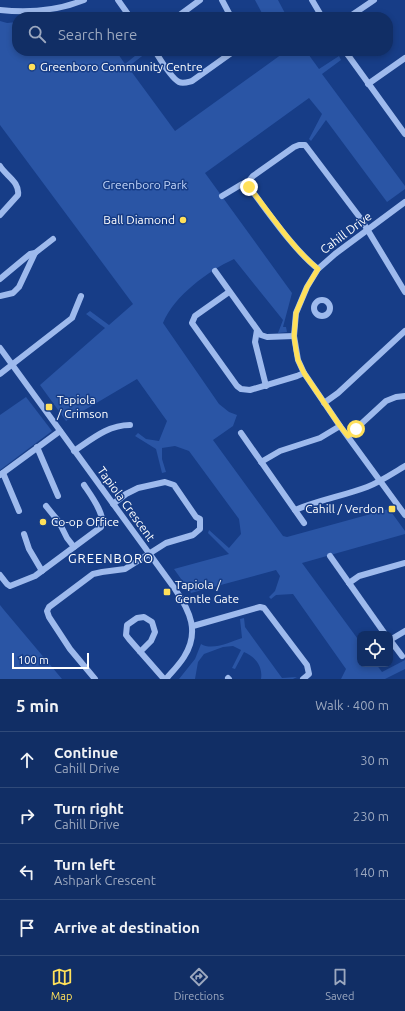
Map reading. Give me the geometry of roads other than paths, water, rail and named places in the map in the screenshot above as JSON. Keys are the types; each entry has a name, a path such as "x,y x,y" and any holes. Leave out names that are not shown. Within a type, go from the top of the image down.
{"street":[{"path":"0,10 32,12 72,5 84,0"},
{"path":"118,0 126,12"},
{"path":"184,12 200,0"},
{"path":"222,0 228,12"},
{"path":"312,0 319,12"},
{"path":"357,12 374,0"},
{"path":"158,56 174,78 180,83 192,81 227,56"},
{"path":"348,56 405,134"},
{"path":"368,84 405,58"},
{"path":"222,196 248,182 253,176 294,147 305,145 361,219 405,292"},
{"path":"0,166 17,185 19,192 0,215"},
{"path":"248,182 249,187 296,247 309,262 318,269"},
{"name":"Cahill Drive","path":"405,202 335,254 318,269 307,287 308,302 296,313 294,336 298,360 304,373 340,426 405,515"},
{"path":"0,279 30,254 35,253 53,239"},
{"path":"0,296 13,293 19,288 35,253"},
{"path":"215,271 261,335 268,337 294,336"},
{"path":"229,292 195,316 192,323 241,389 250,390 266,386 304,373"},
{"path":"0,374 72,318 81,296"},
{"path":"258,330 255,342 266,386"},
{"path":"324,403 338,393 405,331"},
{"name":"Tapiola Crescent","path":"0,348 108,496 188,610 193,626 192,640 183,658 165,679"},
{"path":"348,436 386,401 396,397 405,396"},
{"path":"74,451 101,433 115,426 130,425"},
{"path":"261,462 280,451 320,438 340,426"},
{"path":"20,511 1,474 60,431"},
{"path":"241,434 304,523"},
{"path":"37,447 58,496"},
{"path":"295,510 313,502 336,497 367,487 405,466"},
{"path":"95,679 70,649 49,617 48,609 93,574 125,569 166,543 192,535 200,528 200,519 196,516 174,485 165,482 138,488 126,494 113,504"},
{"path":"0,575 7,584 13,586 35,576 98,530 102,524 97,504 84,485"},
{"path":"97,504 108,496"},
{"path":"46,506 59,522 67,538 74,547"},
{"path":"24,534 29,549 42,571"},
{"path":"330,556 383,631"},
{"path":"349,583 359,576 405,562"},
{"path":"193,626 260,606 264,608 307,665 309,674 303,679"},
{"path":"140,652 151,641 155,632 152,622 148,618 144,617 130,622 127,625 126,634 140,652 165,679"},
{"path":"393,638 405,631"},
{"path":"393,644 402,656"}],"place":[{"name":"Greenboro Community Centre","path":"32,67"},
{"name":"Ball Diamond","path":"183,220"},
{"name":"Tapiola / Crimson","path":"49,407"},
{"name":"Cahill / Verdon","path":"392,509"},
{"name":"Co-op Office","path":"43,522"},
{"name":"Tapiola / Gentle Gate","path":"167,592"}],"district":[{"name":"GREENBORO","path":"111,558"}],"park label":[{"name":"Greenboro Park","path":"145,185"}]}
